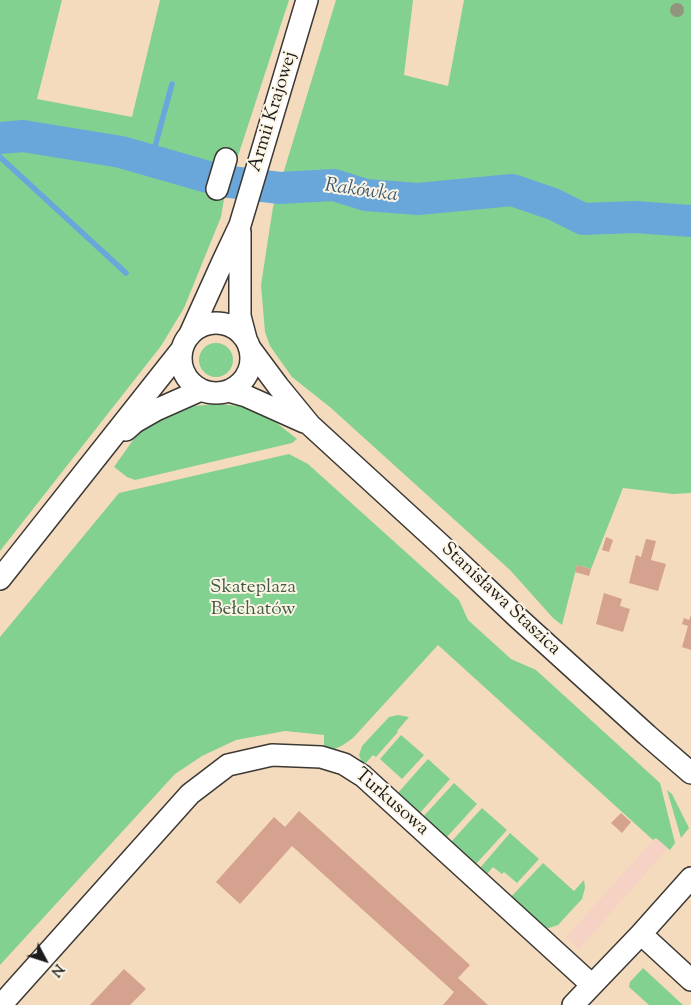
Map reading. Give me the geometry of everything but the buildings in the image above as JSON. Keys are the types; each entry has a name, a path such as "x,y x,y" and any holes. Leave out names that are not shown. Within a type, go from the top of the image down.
{"street":[{"name":"Armii Krajowej","path":"186,342 240,224 307,0"},
{"path":"217,189 226,159"},
{"name":"Armii Krajowej","path":"240,224 240,316 248,343"},
{"path":"0,579 96,457 186,342 197,328 205,324 223,323 232,326 240,332 248,343 251,358 250,368 245,378 228,391 219,393 201,390 186,376 182,367 181,357 186,342"},
{"name":"Stanisława Staszica","path":"248,343 278,386 310,425 517,617 691,773"},
{"path":"96,457 135,422 156,410 201,390"},
{"name":"Stanisława Staszica","path":"228,391 254,399 310,425"},
{"name":"Turkusowa","path":"1,1005 190,794 228,765 272,755 321,757 344,764 364,776 592,985"},
{"path":"573,1005 691,878"},
{"path":"641,934 691,980"}],"shaded area":[{"path":"656,837 668,848 579,949 566,937"}],"green space":[{"path":"0,0 62,0 37,99 132,117 160,0 289,0 224,199 221,217 184,308 161,346 0,551"},
{"path":"336,0 413,0 404,75 448,86 464,0 691,0 691,493 673,494 623,488 591,569 577,565 562,625 553,618 510,570 331,408 292,377 270,346 265,332 261,285 273,207"},
{"path":"216,343 228,348 233,360 228,372 216,377 204,372 199,360 204,348"},
{"path":"219,404 238,406 258,412 273,420 297,439 292,443 135,480 127,477 114,467 133,440 149,425 193,406"},
{"name":"Skateplaza Bełchatów","path":"289,454 308,464 459,600 468,620 511,659 536,670 660,783 675,843 670,850 656,838 653,840 438,645 353,738 335,749 324,750 324,735 285,731 236,740 202,756 175,774 0,965 0,637 119,493"},
{"path":"398,715 409,717 376,757 373,755 365,764 362,763 359,755 362,746 389,717"},
{"path":"401,735 424,755 402,779 380,759"},
{"path":"428,759 450,779 419,814 397,794"},
{"path":"454,783 477,804 446,838 422,818"},
{"path":"667,790 672,794 689,828 681,838"},
{"path":"482,808 507,830 475,865 450,843"},
{"path":"510,833 539,859 517,883 504,872 502,874 493,867 486,875 479,869"},
{"path":"543,863 574,891 584,880 585,888 582,899 558,925 549,928 541,927 510,898"},
{"path":"643,968 683,1005 649,1005 629,987 630,982"}],"waterway":[{"path":"151,161 172,84"},
{"name":"Rakówka","path":"0,138 23,136 121,152 222,181 280,188 334,185 366,195 418,199 512,190 553,204 583,219 635,217 691,221"},
{"path":"0,157 126,273"}]}
